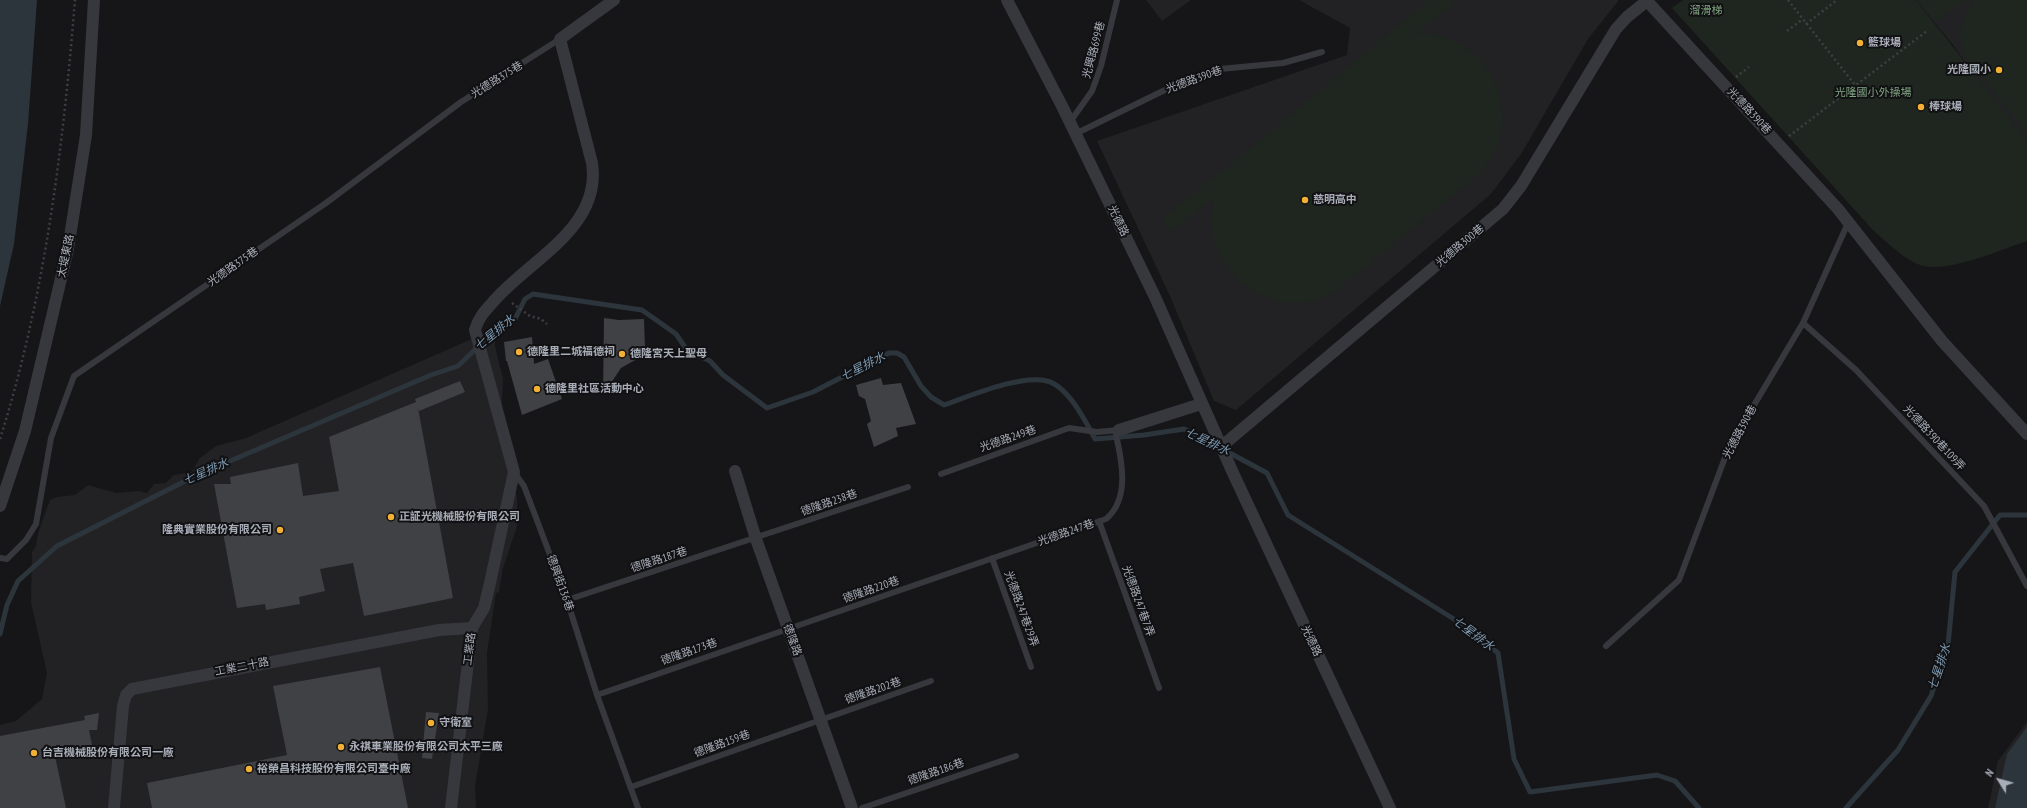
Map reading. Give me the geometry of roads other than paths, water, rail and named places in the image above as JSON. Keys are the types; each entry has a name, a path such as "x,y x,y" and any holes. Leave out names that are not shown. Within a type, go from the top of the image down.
{"street":[{"name":"太堤東路","path":"0,506 25,431 68,249 86,135 94,0"},
{"name":"光德路375巷","path":"560,39 614,0"},
{"name":"光德路","path":"1007,0 1070,122 1155,297 1201,404 1222,446 1233,473 1390,808"},
{"name":"光德路390巷","path":"1647,1 1791,156 1838,209 1942,341 2027,434"},
{"name":"光德路300巷","path":"1222,446 1503,209 1521,186 1612,35 1627,17 1647,1"},
{"name":"德興街136巷","path":"514,472 476,339 475,330 477,321 501,293 560,240 585,210 590,197 594,174 592,163 560,39"},
{"path":"1117,432 1201,404"},
{"name":"德隆路","path":"734,471 756,539 852,808"},
{"name":"工業路","path":"451,808 472,628 484,608 514,472"},
{"name":"工業二十路","path":"114,808 123,706 126,695 132,689 439,630 472,628"}],"lane":[{"name":"光興路699巷","path":"1070,122 1092,91 1101,66 1117,0"},
{"name":"光德路375巷","path":"0,558 6,559 26,540 36,524 51,438 74,376 326,203 461,102 560,39"},
{"name":"光德路390巷","path":"1075,134 1167,89 1220,69 1283,63 1322,52"},
{"name":"光德路390巷","path":"1606,646 1679,580 1729,447 1803,323 1848,223"},
{"name":"光德路390巷109弄","path":"1803,323 1856,370 1984,506 2027,586"},
{"name":"光德路249巷","path":"941,474 1069,428 1097,432 1117,432"},
{"name":"光德路247巷","path":"960,570 1099,521 1111,515 1122,488 1117,432"},
{"name":"德興街136巷","path":"514,472 524,486 567,600 597,695 638,808"},
{"name":"德隆路238巷","path":"756,539 908,487"},
{"name":"光德路247巷7弄","path":"1099,521 1159,688"},
{"name":"德隆路187巷","path":"567,600 756,539"},
{"name":"光德路247巷29弄","path":"992,558 1031,667"},
{"name":"德隆路220巷","path":"788,628 960,570"},
{"name":"德隆路173巷","path":"597,695 788,628"},
{"name":"德隆路202巷","path":"821,719 931,681"},
{"name":"德隆路159巷","path":"631,787 821,719"},
{"name":"德隆路186巷","path":"862,808 1016,756"}],"waterway":[{"name":"七星排水","path":"0,634 7,605 18,581 57,546 195,476 431,375 458,366 483,342 515,319 525,299 533,294 642,310 676,334 687,350 710,361 723,375 767,408 813,392 889,353 897,353 904,357 921,386 931,397 944,405 1010,383 1036,380 1047,381 1055,384 1069,397 1081,414 1095,439 1144,435 1184,429 1219,447"},
{"name":"七星排水","path":"1226,451 1267,473 1288,515 1457,621 1498,653 1514,759 1530,792 1657,775 1675,781 1699,808"},
{"name":"七星排水","path":"1846,808 1898,750 1931,696 1948,645 1955,572 2000,515 2027,515"}],"place":[{"name":"籃球場","path":"1860,43"},
{"name":"光隆國小","path":"1999,70"},
{"name":"棒球場","path":"1921,107"},
{"name":"慈明高中","path":"1305,200"},
{"name":"德隆里二城福德祠","path":"519,352"},
{"name":"德隆宮天上聖母","path":"622,354"},
{"name":"德隆里社區活動中心","path":"537,389"},
{"name":"正証光機械股份有限公司","path":"391,517"},
{"name":"隆典實業股份有限公司","path":"280,530"},
{"name":"守衛室","path":"431,723"},
{"name":"永祺車業股份有限公司太平三廠","path":"341,747"},
{"name":"台吉機械股份有限公司一廠","path":"34,753"},
{"name":"裕榮昌科技股份有限公司臺中廠","path":"249,769"}],"park label":[{"name":"溜滑梯","path":"1706,11"},
{"name":"光隆國小外操場","path":"1873,93"}]}
